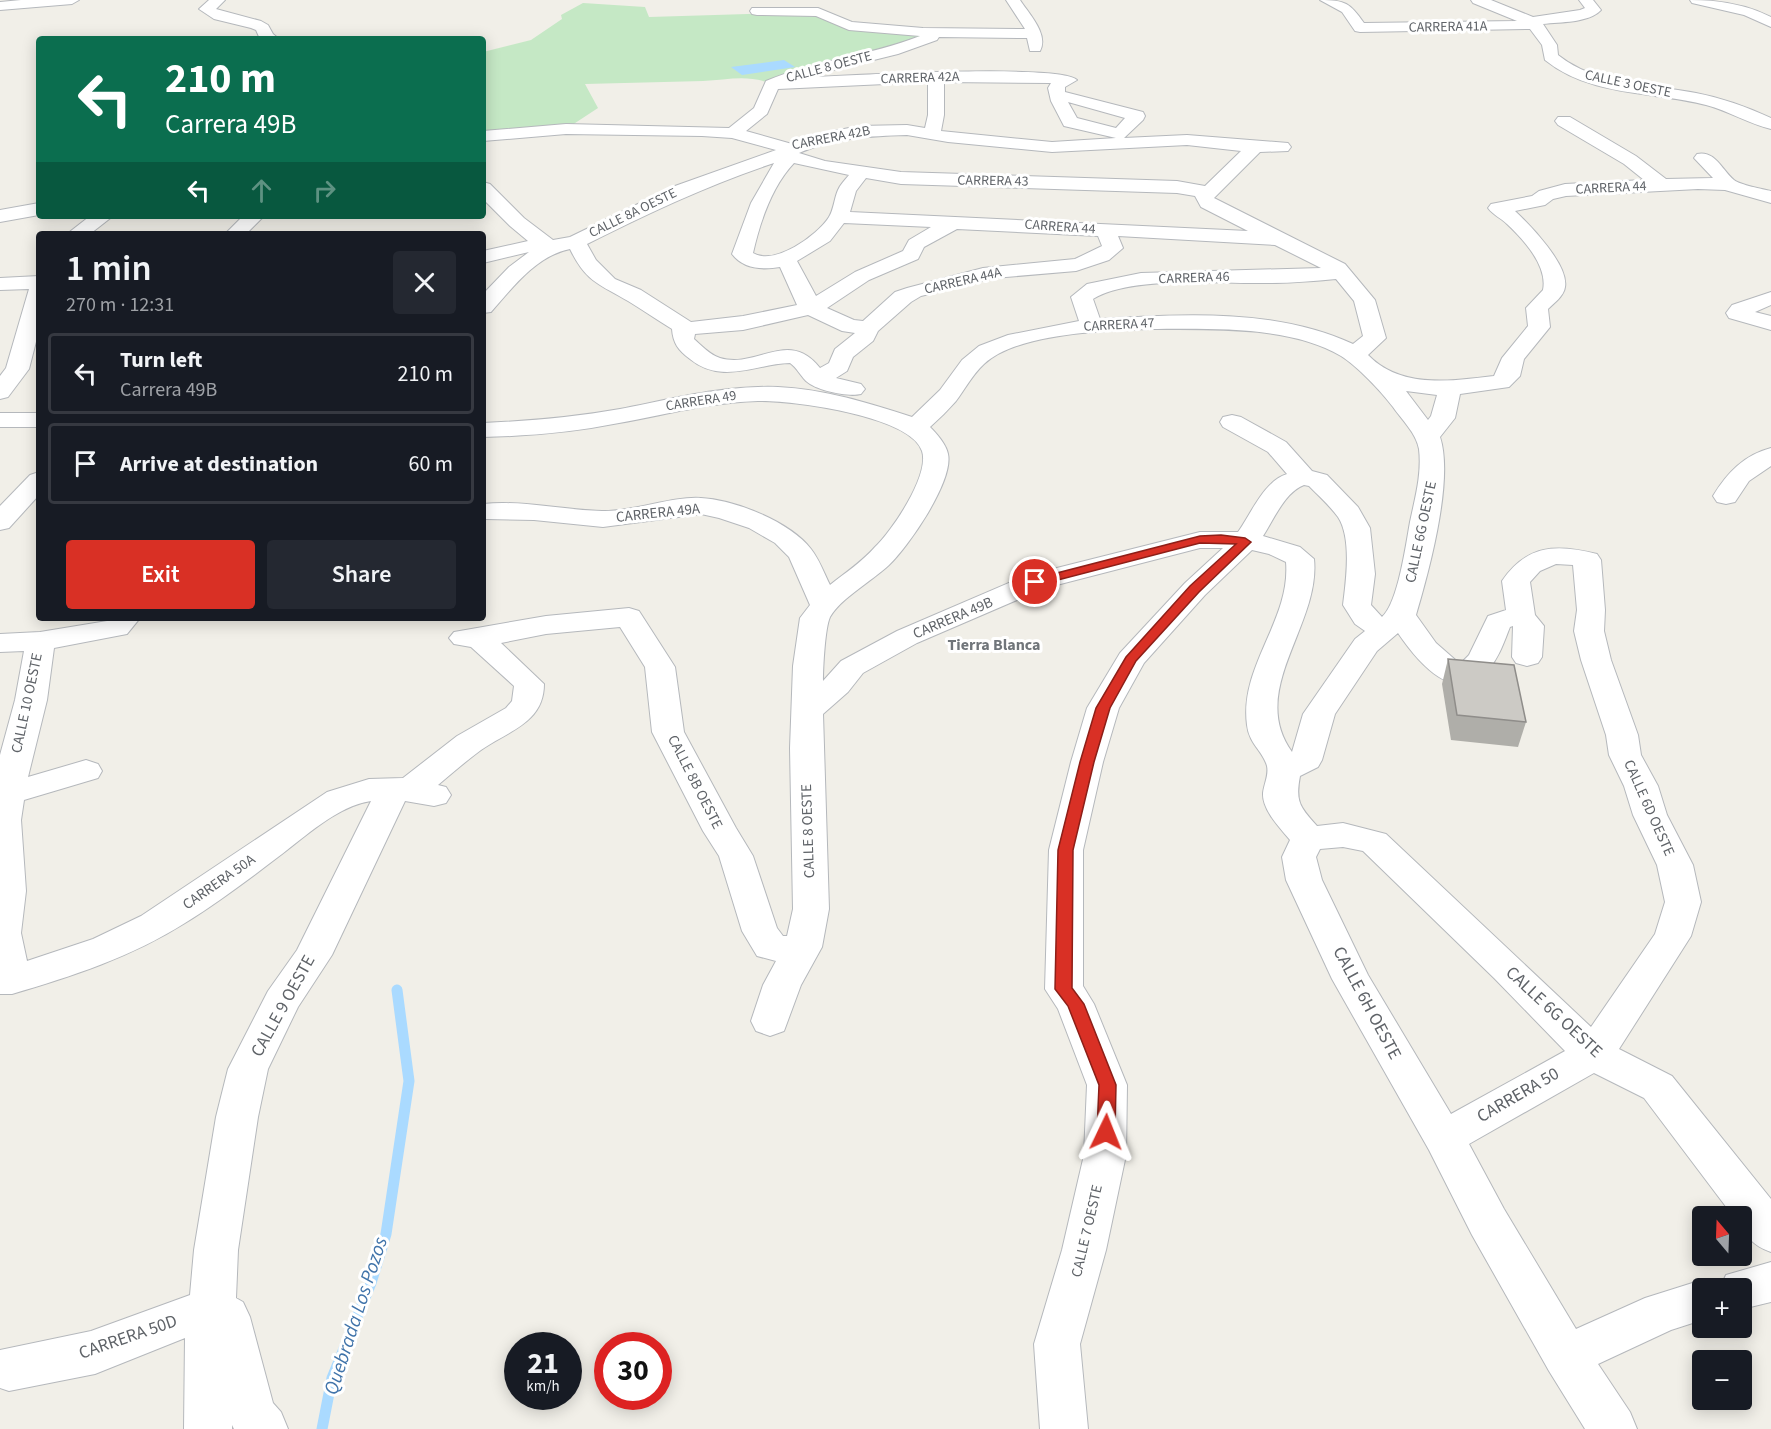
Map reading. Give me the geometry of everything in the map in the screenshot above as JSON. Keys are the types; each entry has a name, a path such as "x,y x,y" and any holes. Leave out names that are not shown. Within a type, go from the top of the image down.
{"street":[{"path":"0,6 72,0"},
{"path":"218,0 206,9 222,16 253,21 263,28 265,36"},
{"path":"1013,0 1035,34 1035,69 1037,74 1044,77"},
{"name":"CARRERA 41A","path":"1327,0 1347,9 1360,28 1532,23 1594,10 1586,0"},
{"path":"1478,0 1532,23"},
{"path":"1697,0 1755,8 1771,23"},
{"path":"757,11 818,12 849,26 923,32 947,31"},
{"path":"857,14 865,20 881,24 947,31 1035,34"},
{"name":"CALLE 3 OESTE","path":"1532,23 1550,38 1551,57 1559,66 1570,71 1626,86 1709,101 1768,130"},
{"name":"CALLE 8 OESTE","path":"733,133 761,110 772,84 793,74 905,49 947,31"},
{"path":"930,134 936,127 937,118 934,111 936,77"},
{"name":"CARRERA 42A","path":"772,84 936,77 1044,77 1069,80 1058,84 1056,88 1058,96"},
{"path":"1058,96 1079,98 1100,107 1137,116 1127,139 1070,122 1058,96"},
{"path":"1564,121 1630,160 1662,185"},
{"name":"CARRERA 42B","path":"486,136 566,129 733,133 787,153 815,140 859,131 887,129 1044,146 1127,139 1204,140 1249,146 1282,147"},
{"path":"1044,146 1066,164 1069,196 1078,215 1092,223 1114,230"},
{"path":"1249,146 1253,149 1204,197 1208,203 1325,259 1342,272 1364,300 1375,338 1354,354"},
{"path":"787,153 761,201 742,254 755,262 774,263 786,259 823,237 839,217 847,190 861,173"},
{"name":"CARRERA 43","path":"787,153 861,173 1069,196 1177,187 1208,192"},
{"name":"CALLE 8A OESTE","path":"787,153 682,190 576,242 587,263 608,283 633,295 684,327 683,340 701,358 714,365 728,367 785,356 797,358 805,363 815,377 914,409 916,415 910,425"},
{"path":"1703,158 1724,179 1726,184"},
{"path":"683,329 775,318 814,305 862,276 911,255 916,244 959,183"},
{"name":"CARRERA 44","path":"839,217 959,183 1114,230 1173,241 1281,239"},
{"name":"CARRERA 44","path":"1450,388 1501,382 1508,376 1513,358 1539,327 1537,308 1553,293 1556,285 1554,274 1516,220 1498,208 1538,201 1546,195 1565,190 1662,185 1726,184 1771,197"},
{"path":"486,191 517,222 547,245"},
{"path":"0,216 36,210"},
{"path":"82,231 100,219"},
{"path":"238,231 251,219"},
{"name":"CARRERA 44A","path":"815,377 835,370 848,348 903,297 914,292 991,273 1049,269 1095,259 1105,255 1113,248 1114,230"},
{"path":"486,256 576,242"},
{"path":"486,304 516,271 547,245"},
{"path":"786,259 807,299 850,326 866,332"},
{"name":"CARRERA 46","path":"1091,326 1082,297 1085,292 1114,283 1174,278 1274,277 1342,272"},
{"path":"0,284 36,282"},
{"path":"1771,298 1737,313 1771,323"},
{"path":"0,392 17,369 35,317"},
{"name":"CARRERA 47","path":"910,425 934,411 985,352 1032,335 1091,326 1157,323 1271,327 1297,332 1354,354"},
{"name":"CALLE 6G OESTE","path":"1354,354 1394,392 1427,436 1431,448 1433,472 1414,573 1394,622"},
{"name":"CALLE 6G OESTE","path":"1376,374 1403,384 1450,388"},
{"path":"1427,436 1443,417 1450,388"},
{"name":"CARRERA 49","path":"486,429 551,426 613,417 697,399 740,394 810,397 910,425"},
{"path":"0,420 36,420"},
{"path":"1233,422 1277,447 1303,477 1318,480 1349,513 1357,528 1361,574 1357,605 1372,624 1394,622 1414,638 1430,656 1458,676 1471,672 1489,648 1498,622 1521,617 1529,626 1526,644 1527,657"},
{"path":"852,667 816,633 894,544 932,475 936,455 928,438 910,425"},
{"path":"1726,496 1735,479 1746,467 1771,456"},
{"name":"CALLE 7 OESTE","path":"1064,1429 1057,1344 1084,1250 1105,1155 1107,1085 1075,1004 1064,989 1066,850 1087,762 1103,708 1131,659 1195,589 1245,542 1278,492 1288,482 1303,477"},
{"path":"0,522 36,483"},
{"name":"CARRERA 49A","path":"486,511 534,512 603,519 701,506 758,522 785,537 801,554 816,633"},
{"path":"0,527 36,517"},
{"name":"CARRERA 49B","path":"808,710 837,685 852,667 907,637 1035,582 1200,540 1221,539 1245,542 1293,554 1300,559 1302,579 1289,620 1269,664 1262,703 1267,742 1283,763 1284,771"},
{"name":"CALLE 6D OESTE","path":"1521,617 1516,581 1524,569 1556,554 1587,560 1592,610 1589,631 1596,660 1622,735 1625,755 1641,786 1650,815 1675,865 1683,902 1673,936 1624,1012 1593,1054"},
{"name":"CALLE 8B OESTE","path":"411,792 478,737 507,722 523,708 529,696 529,684 471,638 546,625 628,617 660,667 668,732 720,831 736,856 760,931 786,946"},
{"path":"0,643 39,641 117,628 123,621"},
{"path":"1308,839 1294,823 1280,798 1284,771 1306,760 1319,714 1366,645 1394,622"},
{"name":"CALLE 8 OESTE","path":"770,1022 782,985 786,946 811,909 807,843 806,748 816,633"},
{"name":"CALLE 10 OESTE","path":"6,980 3,933 8,891 4,795 31,700 39,641"},
{"path":"4,795 86,771"},
{"name":"CARRERA 50A","path":"6,980 87,957 136,935 179,909 348,795 375,788 411,792"},
{"name":"CALLE 9 OESTE","path":"208,1429 208,1325 212,1308 216,1250 237,1117 248,1069 282,1000 314,955 327,922 386,809 411,792"},
{"name":"CALLE 6G OESTE","path":"1308,839 1343,835 1374,842 1507,968 1593,1054 1658,1087 1696,1133 1771,1233"},
{"name":"CALLE 6H OESTE","path":"1308,839 1299,857 1304,880 1351,979 1444,1138 1488,1222 1566,1356 1613,1429"},
{"name":"CARRERA 50","path":"1444,1138 1593,1054"},
{"path":"1752,1287 1771,1282"},
{"path":"1566,1356 1661,1313 1692,1303"},
{"path":"212,1308 227,1317 252,1414 264,1429"},
{"name":"CARRERA 50D","path":"9,1369 95,1352 128,1337 212,1308"}],"green space":[{"path":"583,3 645,7 649,17 818,12 849,26 947,31 772,84 738,78 585,84 598,108 566,129 486,136 486,51 531,40 562,19 561,15"}],"water":[{"path":"784,60 795,67 742,75 731,67"}],"building":[{"path":"1448,659 1514,665 1526,722 1457,715"}],"waterway":[{"name":"Quebrada Los Pozos","path":"322,1429 332,1378 371,1283 386,1234 409,1081 397,990"}],"district":[{"name":"Tierra Blanca","path":"994,645"}],"route":[{"path":"1035,582 1094,565 1120,561 1200,540 1221,539 1245,542 1195,589 1131,659 1103,708 1087,762 1066,850 1064,989 1075,1004 1107,1085 1106,1132"}]}
